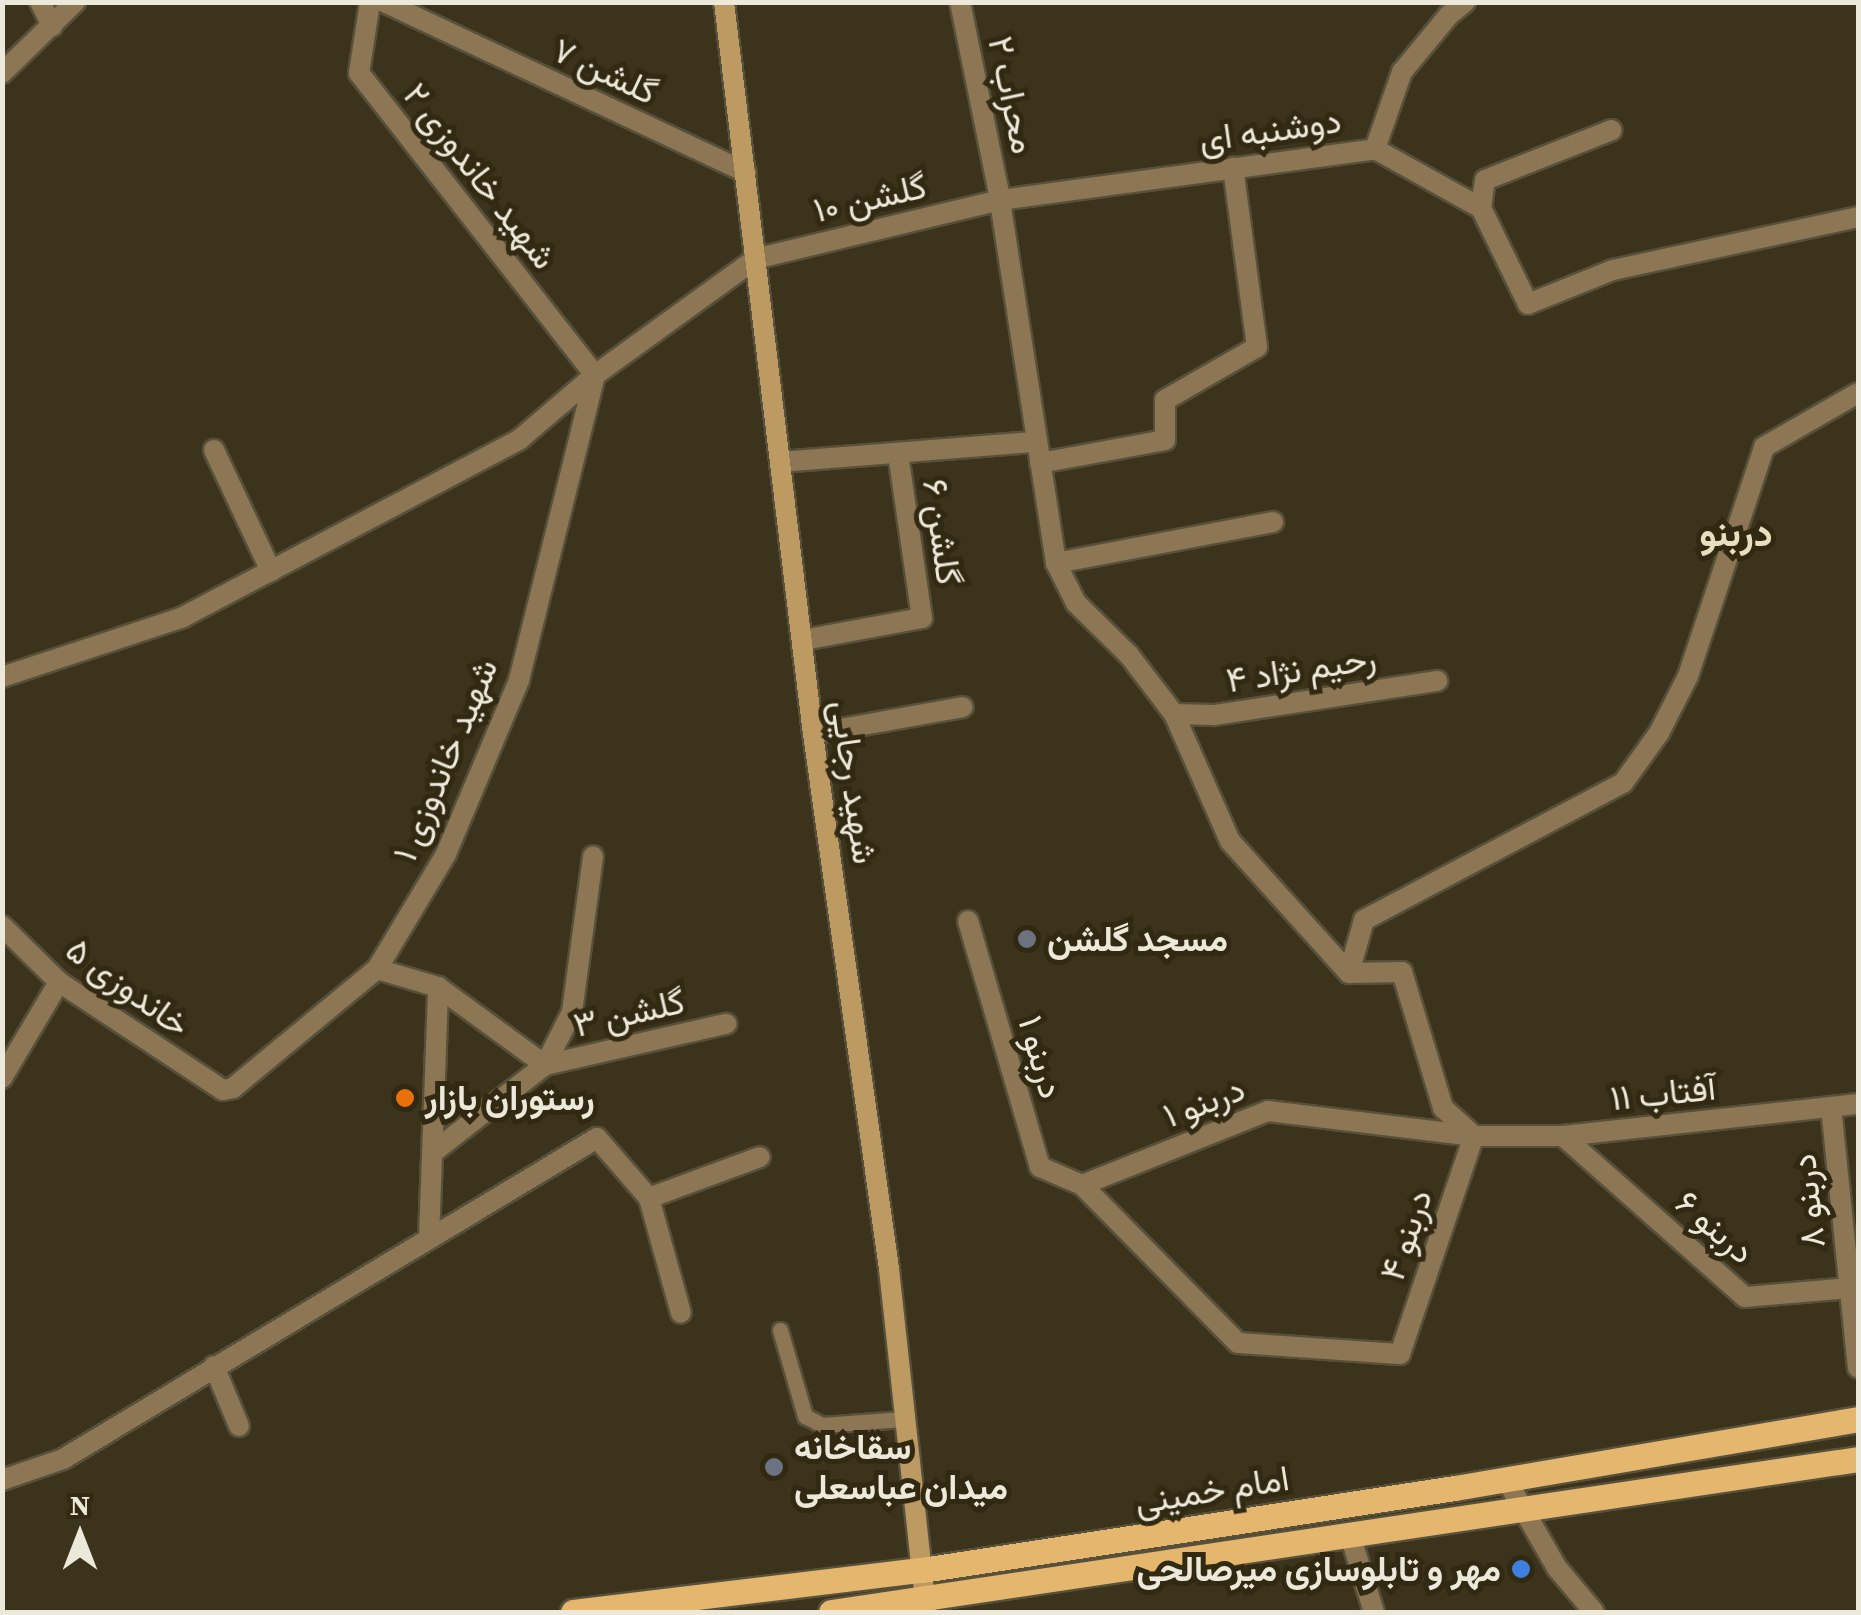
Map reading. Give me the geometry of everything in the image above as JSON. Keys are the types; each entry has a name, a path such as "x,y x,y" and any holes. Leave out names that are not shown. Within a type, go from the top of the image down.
{"main road":[{"name":"شهید رجایی","path":"724,2 813,734 889,1269 925,1606"},
{"name":"امام خمینی","path":"574,1612 922,1570 1506,1479 1858,1419"},
{"name":"امام خمینی","path":"831,1612 925,1606 1350,1535 1858,1460"}],"street":[{"path":"40,2 52,26"},
{"path":"6,62 52,26 75,2"},
{"name":"۲ شهید خاندوزی","path":"370,2 359,74 595,375"},
{"name":"۷ گلشن","path":"384,2 746,172"},
{"name":"۲ محراب","path":"960,2 1000,200 1056,562 1076,603 1129,656 1174,714 1230,841 1350,974"},
{"name":"دوشنبه ای","path":"1000,200 1375,149 1402,72 1452,7"},
{"path":"1612,130 1485,180 1481,208 1528,304 1613,270 1858,217"},
{"path":"1375,149 1481,208"},
{"path":"780,462 898,454 1038,453 1165,440 1165,400 1257,347 1233,168"},
{"name":"۱۰ گلشن","path":"755,259 1000,200"},
{"path":"3,675 183,617 520,439 595,375 755,259"},
{"name":"۱ شهید خاندوزی","path":"223,1090 233,1088 377,969 446,854 518,680 595,375"},
{"path":"1474,1136 1444,1108 1402,972 1350,974 1364,920 1623,783 1659,733 1688,676 1764,447 1858,393"},
{"path":"214,450 271,571"},
{"name":"۶ گلشن","path":"803,640 922,618 898,454"},
{"path":"1056,562 1273,522"},
{"name":"رحیم نژاد ۴","path":"1174,714 1214,715 1437,681"},
{"path":"813,734 963,707"},
{"path":"432,1153 546,1065 572,1012 593,856"},
{"name":"۱ دربنو","path":"968,921 1040,1167 1082,1186 1238,1343 1400,1354"},
{"name":"خاندوزی ۵","path":"2,926 59,982 223,1090"},
{"path":"377,969 438,987 546,1065"},
{"path":"2,1078 59,982"},
{"path":"429,1238 438,987"},
{"name":"۳ گلشن","path":"546,1065 726,1024"},
{"name":"آفتاب ۱۱","path":"1474,1136 1564,1136 1858,1104"},
{"name":"۸ دربنو","path":"1830,1106 1858,1368"},
{"name":"دربنو ۱","path":"1082,1186 1268,1110 1474,1136"},
{"name":"۴ دربنو","path":"1400,1354 1474,1136"},
{"name":"۶ دربنو","path":"1564,1136 1746,1297 1849,1288"},
{"path":"2,1480 64,1459 597,1138 649,1198 681,1313"},
{"path":"649,1198 760,1157"},
{"path":"214,1366 239,1426"},
{"path":"1506,1479 1520,1510 1557,1568 1594,1612"},
{"path":"1350,1535 1374,1612"}],"lane":[{"path":"780,1330 805,1416 822,1424 903,1419"}],"place":[{"name":"مسجد گلشن","path":"1027,939"},
{"name":"رستوران بازار","path":"405,1098"},
{"name":"سقاخانه میدان عباسعلی","path":"774,1467"},
{"name":"مهر و تابلوسازی میرصالحی","path":"1521,1569"}],"district":[{"name":"دربنو","path":"1736,534"}]}
